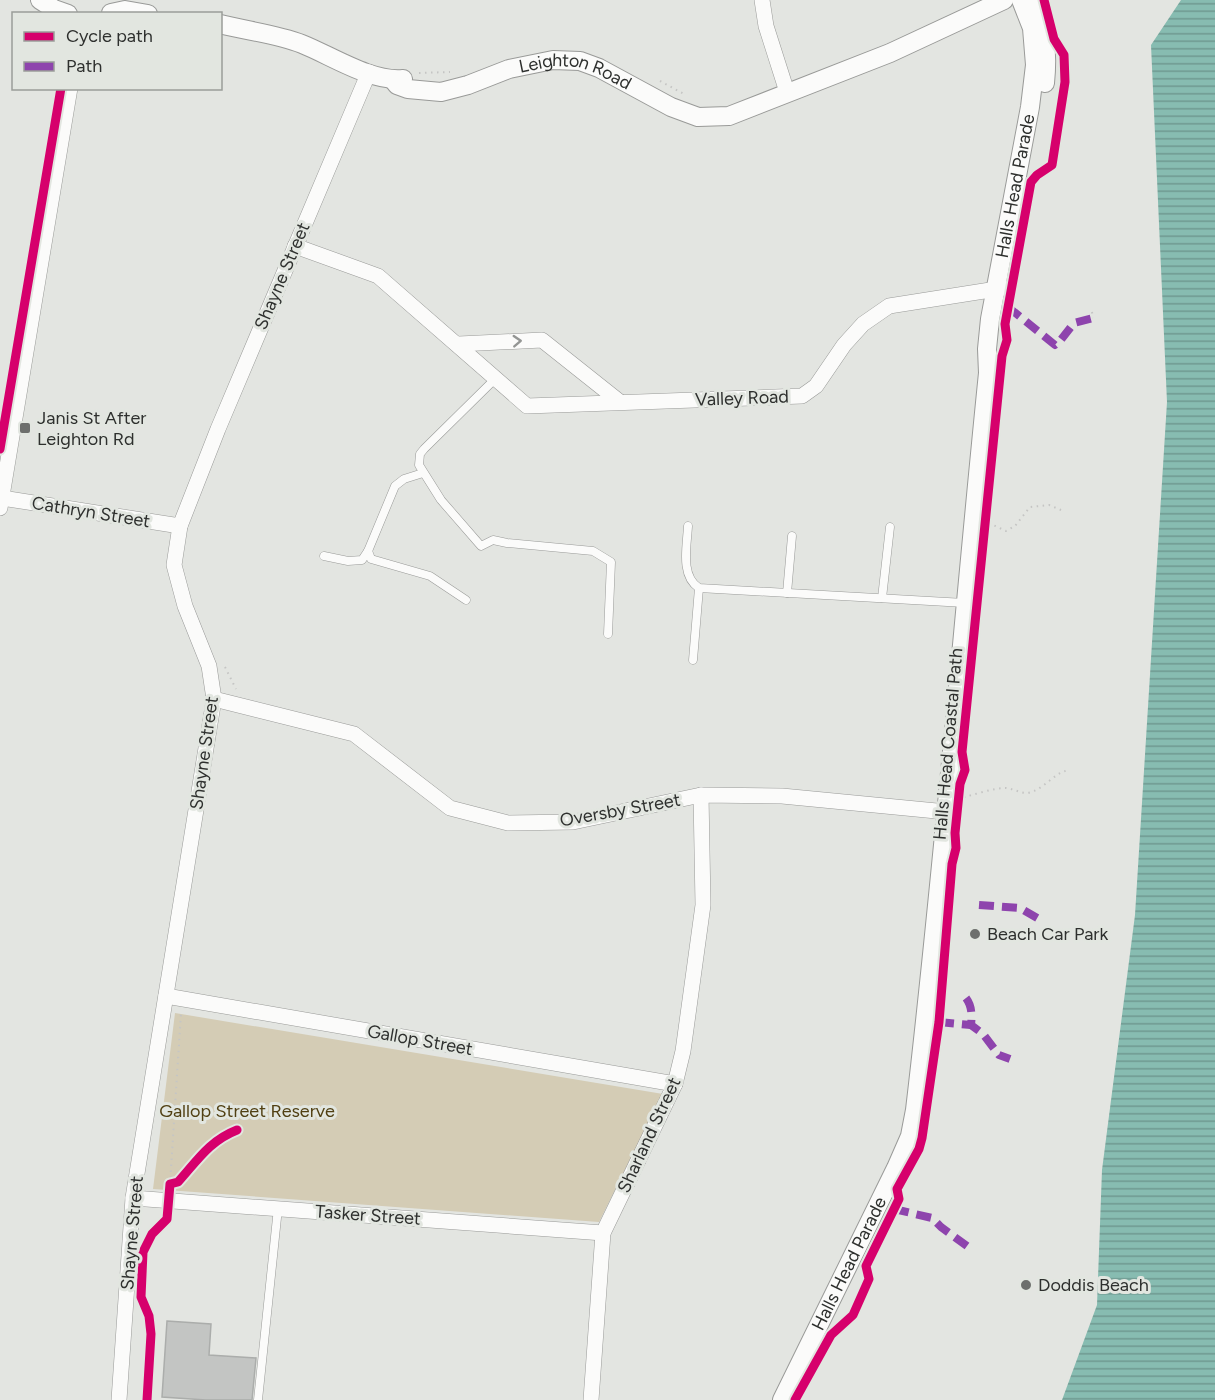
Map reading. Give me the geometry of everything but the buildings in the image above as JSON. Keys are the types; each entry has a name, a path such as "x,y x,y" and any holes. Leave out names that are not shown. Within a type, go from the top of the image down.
{"street":[{"path":"40,0 63,12"},
{"path":"762,0 766,26 787,92"},
{"name":"Leighton Road","path":"940,29 982,0"},
{"name":"Leighton Road","path":"222,24 301,44 393,80 408,79 425,84 438,84 503,62 551,52 595,57 699,108 718,111 753,107 890,53 1004,0"},
{"name":"Halls Head Parade","path":"999,288 1035,65 1032,28 1021,0"},
{"name":"Halls Head Parade","path":"782,1400 877,1209 910,1136 915,1110 954,807 965,603 988,373 988,342 1044,87 1047,63 1046,38 1035,0"},
{"path":"114,7 138,12"},
{"name":"Shayne Street","path":"119,1400 133,1198 214,699 209,666 185,606 174,565 180,526 218,429 369,72"},
{"path":"1,503 70,90"},
{"name":"Valley Road","path":"295,246 378,276 459,344 527,406 802,396 816,386 844,345 863,324 890,306 999,288"},
{"path":"459,344 542,340 620,402"},
{"name":"Cathryn Street","path":"1,503 180,526"},
{"name":"Oversby Street","path":"214,699 354,734 450,808 508,823 573,822 701,795 782,796 954,807"},
{"name":"Sharland Street","path":"591,1400 603,1233 675,1084 683,1051 703,905 701,795"},
{"name":"Gallop Street","path":"166,996 675,1084"},
{"name":"Tasker Street","path":"133,1198 603,1233"}],"lane":[{"path":"496,378 424,449 420,454 419,465 441,500 481,546 494,540 592,551 611,562 608,634"},
{"path":"324,556 348,561 362,560 368,551 395,486 404,479 423,472"},
{"path":"688,526 687,571 692,584 699,588 965,603"},
{"path":"882,598 890,527"},
{"path":"787,593 792,536"},
{"path":"368,551 371,559 430,576 466,600"},
{"path":"693,660 699,588"},
{"path":"258,1400 278,1208"}],"path":[{"path":"414,73 456,72"},
{"path":"651,77 689,96"},
{"path":"1092,312 1093,318"},
{"path":"984,520 1006,531 1015,526 1030,507 1049,505 1061,510"},
{"path":"983,532 985,509"},
{"path":"221,659 239,694 237,703"},
{"path":"954,807 1007,788 1021,793 1030,793 1063,771 1070,770"},
{"path":"169,1201 174,1183 183,999"}],"green space":[{"name":"Gallop Street Reserve","path":"175,1013 663,1094 599,1222 153,1189"}],"water":[{"path":"1181,0 1215,0 1215,1400 1062,1400 1097,1305 1102,1170 1135,915 1167,402 1151,45"}],"marked path":[{"path":"1008,307 1055,345 1074,323 1093,318"},
{"path":"979,905 1020,908 1039,919"},
{"path":"966,998 971,1011 971,1025 983,1034 999,1055 1010,1059"},
{"path":"939,1022 971,1025"},
{"path":"894,1209 932,1218 967,1246"}],"cycle path":[{"name":"Halls Head Coastal Path","path":"795,1400 831,1335 853,1315 869,1279 866,1266 899,1199 897,1189 919,1149 922,1138 939,1022 960,784 965,770 962,752 1002,356 1007,340 1005,324 1031,182 1052,165 1065,82 1064,55 1054,39 1044,0"},
{"path":"0,449 61,90"},
{"path":"147,1400 151,1334 149,1316 141,1297 143,1252 152,1234 167,1219 170,1184 178,1182 211,1146 237,1130"}],"place":[{"name":"Janis St After Leighton Rd","path":"25,428"},
{"name":"Beach Car Park","path":"975,934"},
{"name":"Doddis Beach","path":"1026,1285"}]}
